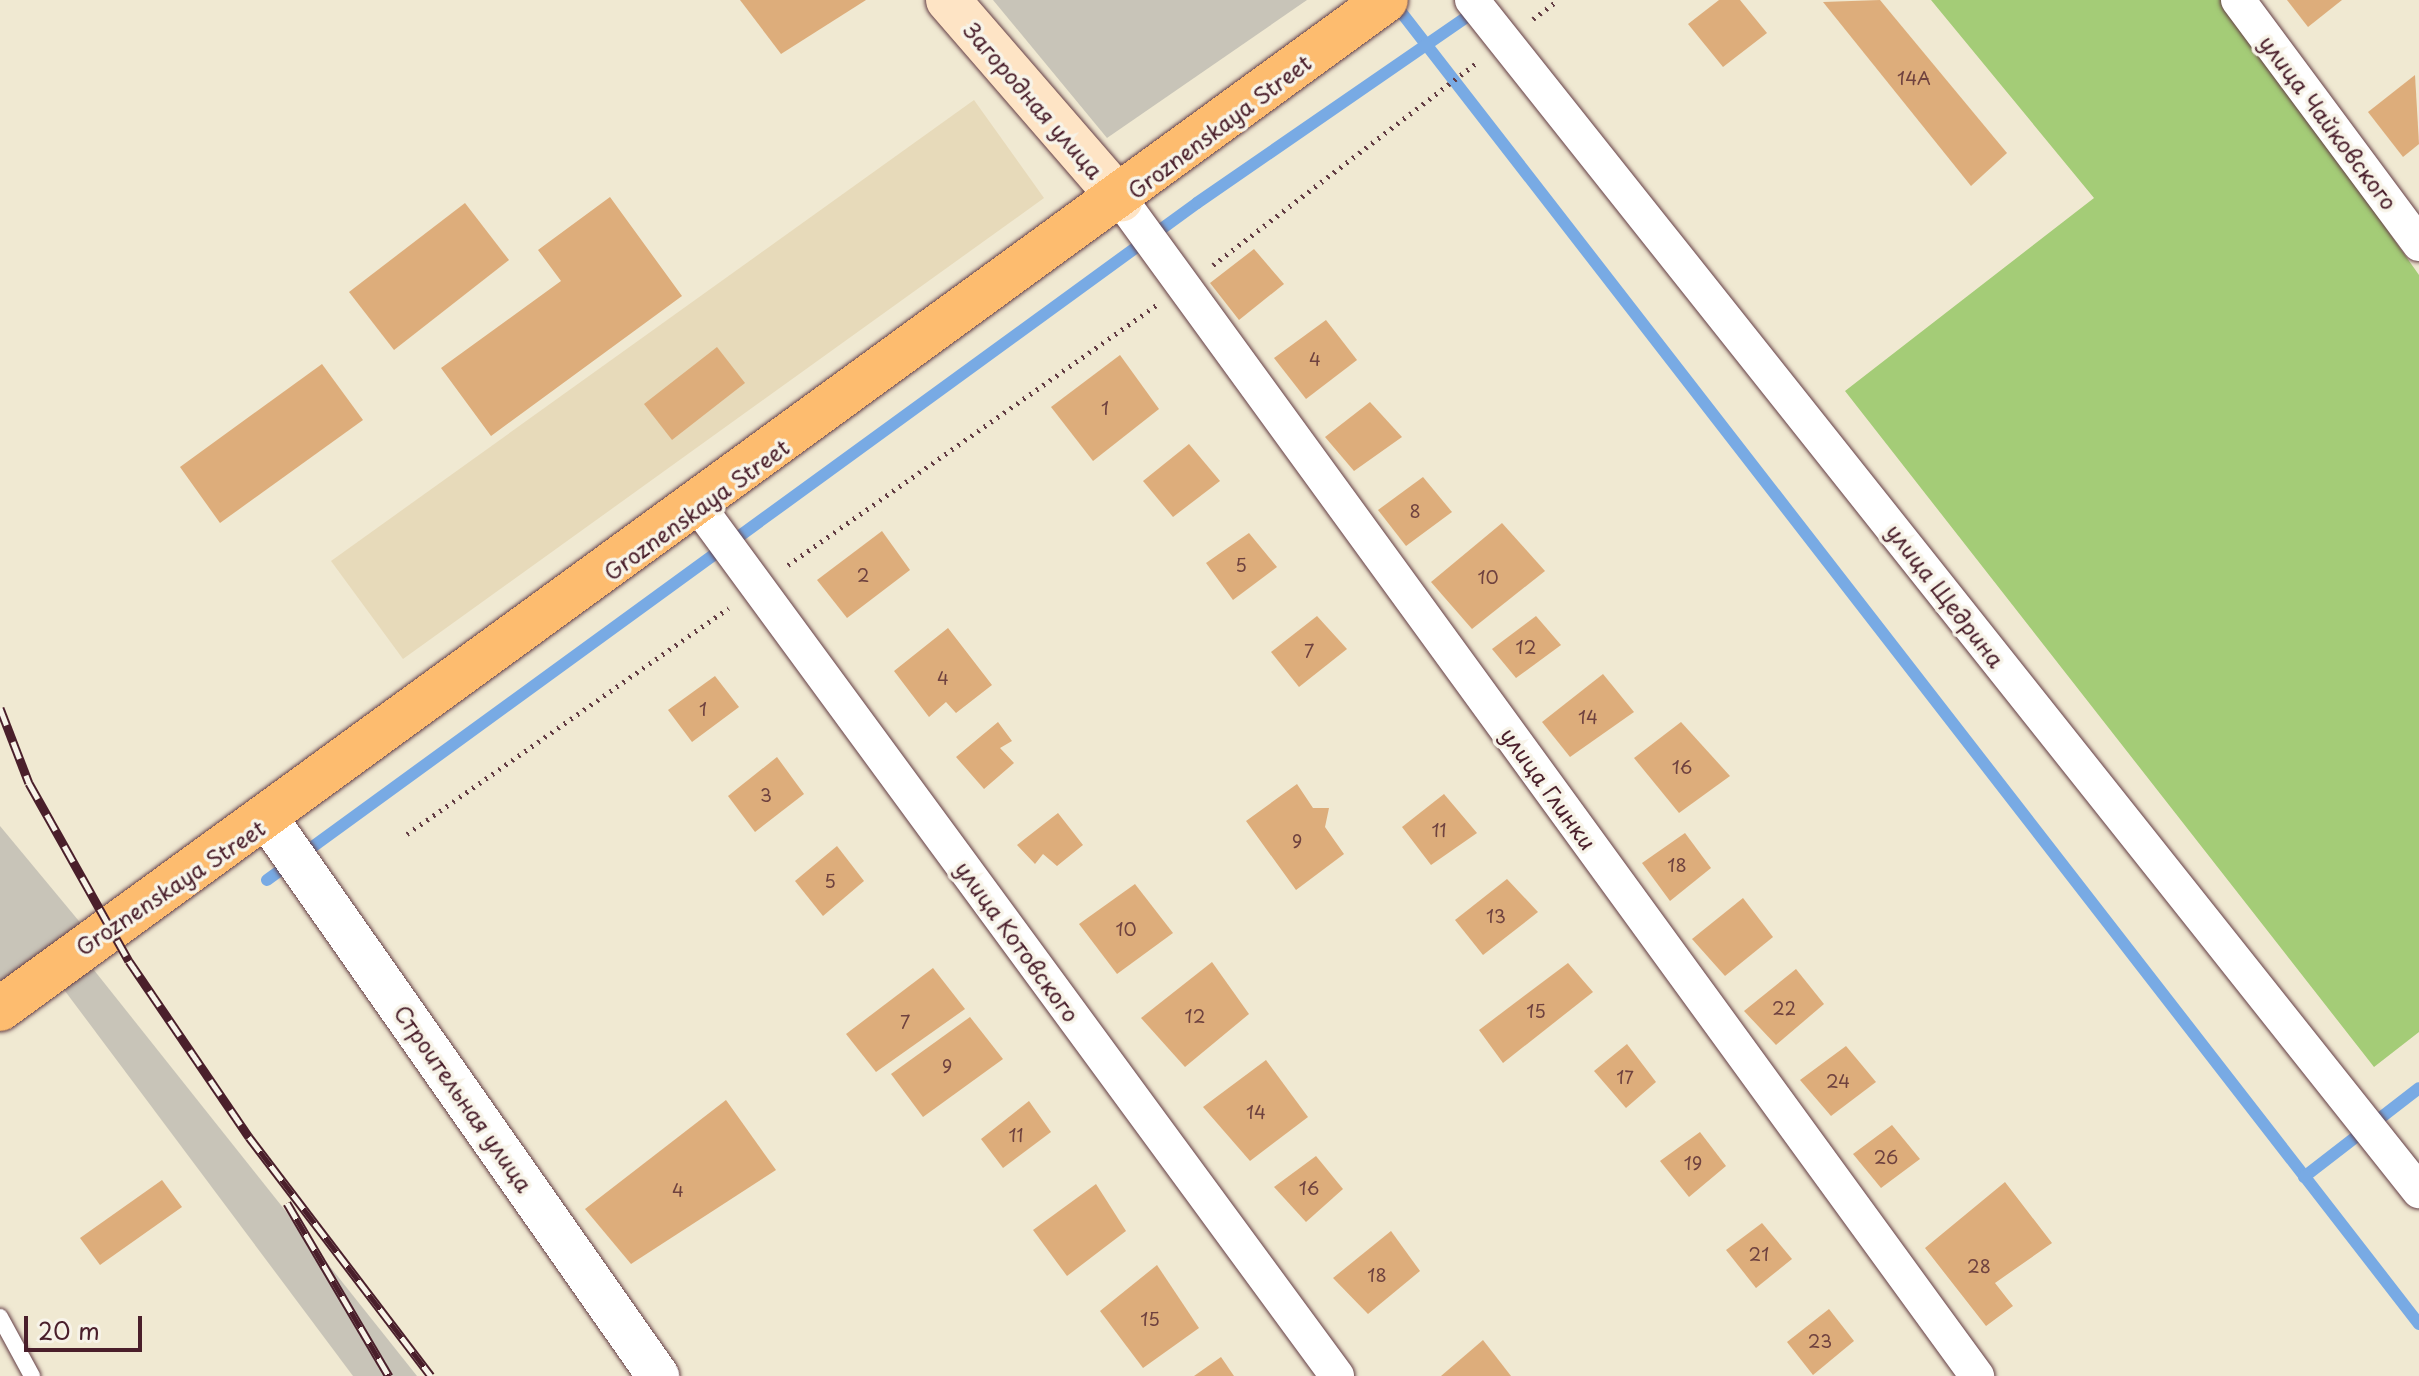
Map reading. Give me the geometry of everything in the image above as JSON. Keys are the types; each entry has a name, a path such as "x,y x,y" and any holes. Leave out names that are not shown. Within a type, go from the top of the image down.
{"main road":[{"name":"Загородная улица","path":"948,0 1121,200"},
{"name":"Groznenskaya Street","path":"0,1009 269,821 1121,200 1386,0"}],"street":[{"name":"улица Щедрина","path":"1472,0 2419,1191"},
{"name":"улица Чайковского","path":"2238,0 2419,244"},
{"name":"улица Глинки","path":"1121,200 1977,1376"},
{"name":"улица Котовского","path":"699,507 1337,1376"},
{"name":"Строительная улица","path":"269,821 658,1376"}],"lane":[{"path":"0,1317 32,1376"}],"path":[{"path":"407,834 1183,286 1558,0"}],"shaded area":[{"path":"993,0 1307,0 1107,138"},
{"path":"974,100 1044,198 403,659 331,561"},
{"path":"0,826 93,938 0,1009"},
{"path":"86,960 417,1376 353,1376 59,983"}],"green space":[{"path":"1931,0 2225,0 2419,275 2419,1032 2374,1067 1845,391 2094,198"}],"building":[{"path":"740,0 866,0 781,54"},
{"path":"1719,0 1740,0 1767,33 1723,67 1688,24"},
{"path":"1880,0 2007,153 1971,186 1823,2"},
{"path":"2287,0 2342,0 2308,27"},
{"path":"2415,75 2419,144 2403,157 2368,112"},
{"path":"610,197 682,296 491,436 441,368 561,281 538,250"},
{"path":"465,203 509,260 394,350 349,292"},
{"path":"1254,249 1284,284 1239,320 1210,283"},
{"path":"1326,320 1357,360 1306,399 1274,358"},
{"path":"717,347 745,383 672,440 644,404"},
{"path":"1120,355 1159,409 1093,461 1051,407"},
{"path":"322,364 363,420 220,523 180,467"},
{"path":"1370,402 1402,437 1354,471 1325,437"},
{"path":"1189,444 1220,481 1173,517 1143,481"},
{"path":"1423,477 1452,512 1406,546 1378,510"},
{"path":"1502,523 1545,571 1472,629 1431,582"},
{"path":"882,531 910,570 847,618 817,580"},
{"path":"1249,533 1277,567 1233,600 1206,563"},
{"path":"1317,616 1347,649 1299,687 1271,652"},
{"path":"1536,616 1561,645 1516,678 1492,649"},
{"path":"948,628 992,685 956,713 946,702 929,717 894,671"},
{"path":"1603,674 1634,712 1570,757 1542,722"},
{"path":"715,676 739,707 692,742 668,710"},
{"path":"998,722 1012,741 1000,748 1014,763 984,789 956,757"},
{"path":"1681,722 1730,776 1679,813 1634,758"},
{"path":"777,757 804,794 755,832 728,796"},
{"path":"1297,784 1313,808 1329,808 1325,827 1344,854 1296,890 1246,821"},
{"path":"1444,794 1477,833 1431,865 1402,827"},
{"path":"1058,813 1083,845 1057,866 1043,854 1035,864 1017,845"},
{"path":"1685,833 1711,868 1670,901 1642,863"},
{"path":"837,846 864,881 823,916 795,881"},
{"path":"1507,879 1538,912 1483,955 1455,920"},
{"path":"1135,884 1173,933 1117,974 1079,924"},
{"path":"1743,898 1773,937 1725,976 1692,939"},
{"path":"1212,962 1249,1014 1185,1067 1141,1018"},
{"path":"1568,963 1593,992 1503,1063 1479,1030"},
{"path":"933,968 965,1009 876,1072 846,1034"},
{"path":"1796,969 1824,1004 1776,1045 1744,1011"},
{"path":"970,1017 1003,1059 923,1117 891,1074"},
{"path":"1627,1044 1656,1082 1626,1108 1594,1071"},
{"path":"1846,1046 1876,1082 1831,1116 1800,1080"},
{"path":"1266,1060 1308,1117 1250,1161 1203,1107"},
{"path":"726,1100 776,1170 631,1264 585,1209"},
{"path":"1029,1101 1051,1132 1003,1168 981,1139"},
{"path":"1892,1125 1920,1159 1881,1188 1853,1154"},
{"path":"1700,1132 1726,1166 1689,1197 1660,1161"},
{"path":"1316,1156 1343,1189 1306,1222 1274,1187"},
{"path":"162,1180 182,1207 100,1265 80,1238"},
{"path":"2005,1182 2052,1243 1995,1283 2013,1306 1986,1326 1925,1248"},
{"path":"1096,1184 1126,1231 1067,1276 1033,1230"},
{"path":"1762,1223 1792,1259 1756,1288 1726,1250"},
{"path":"1391,1231 1420,1271 1368,1314 1333,1278"},
{"path":"1157,1265 1199,1328 1143,1368 1100,1311"},
{"path":"1829,1309 1854,1341 1813,1375 1787,1342"},
{"path":"1483,1340 1511,1376 1441,1376"},
{"path":"1221,1357 1234,1376 1194,1376"}],"waterway":[{"path":"1394,3 2419,1324"},
{"path":"267,880 1197,203 1478,9"},
{"path":"2304,1177 2419,1088"}],"railway":[{"path":"0,708 29,783 129,961 249,1137 431,1376"},
{"path":"287,1203 389,1376"}]}
